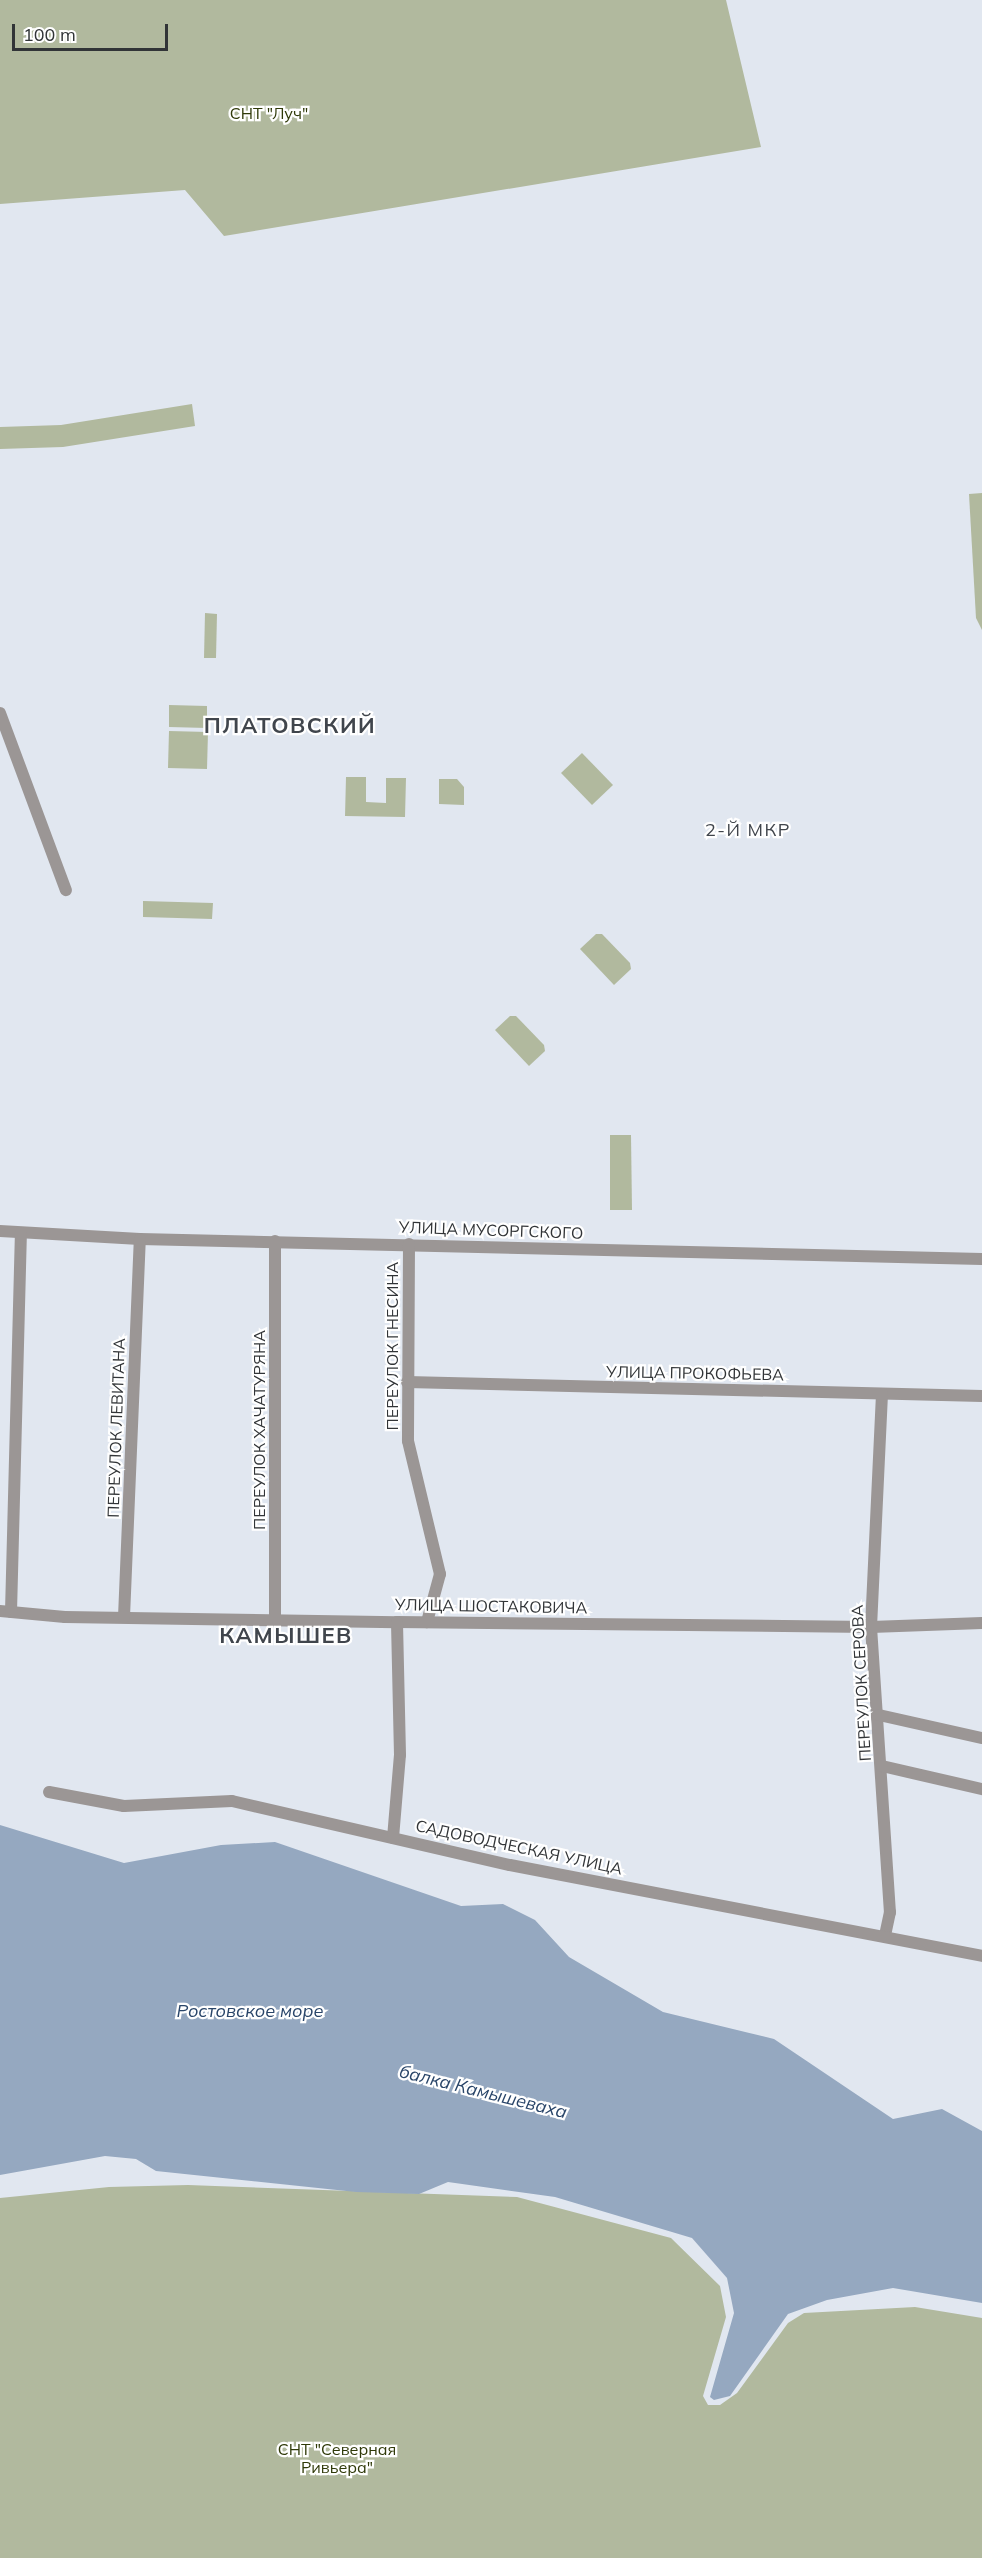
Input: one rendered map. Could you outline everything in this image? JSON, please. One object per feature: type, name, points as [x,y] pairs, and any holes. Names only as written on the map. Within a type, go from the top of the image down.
[{"type":"street","points":[[0,714],[66,890]]},
{"type":"street","name":"УЛИЦА МУСОРГСКОГО","points":[[0,1231],[140,1239],[982,1259]]},
{"type":"street","points":[[5,1611],[21,1233]]},
{"type":"street","name":"ПЕРЕУЛОК ЛЕВИТАНА","points":[[124,1617],[140,1239]]},
{"type":"street","name":"ПЕРЕУЛОК ХАЧАТУРЯНА","points":[[275,1241],[275,1620]]},
{"type":"street","name":"ПЕРЕУЛОК ГНЕСИНА","points":[[409,1244],[406,1382],[408,1441],[440,1574],[427,1622]]},
{"type":"street","name":"УЛИЦА ПРОКОФЬЕВА","points":[[406,1382],[982,1396]]},
{"type":"street","name":"ПЕРЕУЛОК СЕРОВА","points":[[882,1394],[871,1627],[879,1715],[890,1912],[885,1935]]},
{"type":"street","name":"УЛИЦА ШОСТАКОВИЧА","points":[[5,1611],[124,1617],[397,1622],[871,1627],[982,1623]]},
{"type":"street","points":[[393,1838],[400,1755],[397,1622]]},
{"type":"street","points":[[879,1715],[982,1738]]},
{"type":"street","points":[[882,1766],[982,1789]]},
{"type":"street","name":"САДОВОДЧЕСКАЯ УЛИЦА","points":[[49,1792],[124,1806],[232,1801],[510,1865],[885,1935],[982,1956]]},
{"type":"green space","name":"СНТ \"Луч\"","points":[[0,0],[726,0],[761,147],[224,236],[185,190],[0,204]]},
{"type":"green space","points":[[192,404],[195,426],[63,447],[0,449],[0,427],[61,425]]},
{"type":"green space","points":[[982,493],[982,630],[976,618],[969,494]]},
{"type":"green space","points":[[205,613],[217,614],[216,658],[204,658]]},
{"type":"green space","points":[[169,705],[207,706],[207,728],[169,727]]},
{"type":"green space","points":[[169,731],[208,732],[207,769],[168,768]]},
{"type":"green space","points":[[582,753],[613,785],[592,805],[561,773]]},
{"type":"green space","points":[[346,777],[366,777],[366,802],[386,803],[386,778],[406,778],[405,817],[345,816]]},
{"type":"green space","points":[[439,779],[457,779],[464,787],[464,805],[439,804]]},
{"type":"green space","points":[[143,901],[213,903],[212,919],[143,917]]},
{"type":"green space","points":[[596,934],[602,934],[630,963],[631,969],[614,985],[580,949]]},
{"type":"green space","points":[[510,1016],[516,1016],[544,1045],[545,1051],[529,1066],[495,1030]]},
{"type":"green space","points":[[610,1135],[631,1135],[632,1210],[610,1210]]},
{"type":"green space","name":"СНТ \"Северная Ривьера\"","points":[[188,2185],[517,2197],[671,2238],[720,2286],[726,2317],[703,2396],[708,2405],[720,2405],[737,2393],[788,2323],[804,2313],[915,2307],[982,2318],[982,2558],[0,2558],[0,2198],[109,2187]]},
{"type":"water","name":"Ростовское море","points":[[0,1825],[124,1863],[221,1845],[275,1842],[461,1906],[503,1904],[535,1920],[569,1957],[663,2012],[774,2039],[893,2119],[942,2109],[982,2131],[982,2303],[893,2288],[827,2300],[788,2314],[730,2396],[714,2400],[710,2397],[734,2313],[727,2278],[692,2238],[555,2197],[448,2182],[419,2194],[356,2192],[156,2171],[136,2159],[105,2156],[0,2175]]},
{"type":"district","name":"ПЛАТОВСКИЙ","points":[[290,726]]},
{"type":"district","name":"2-Й МКР","points":[[748,830]]},
{"type":"district","name":"КАМЫШЕВ","points":[[286,1636]]},
{"type":"water label","name":"балка Камышеваха","points":[[483,2092]]}]
